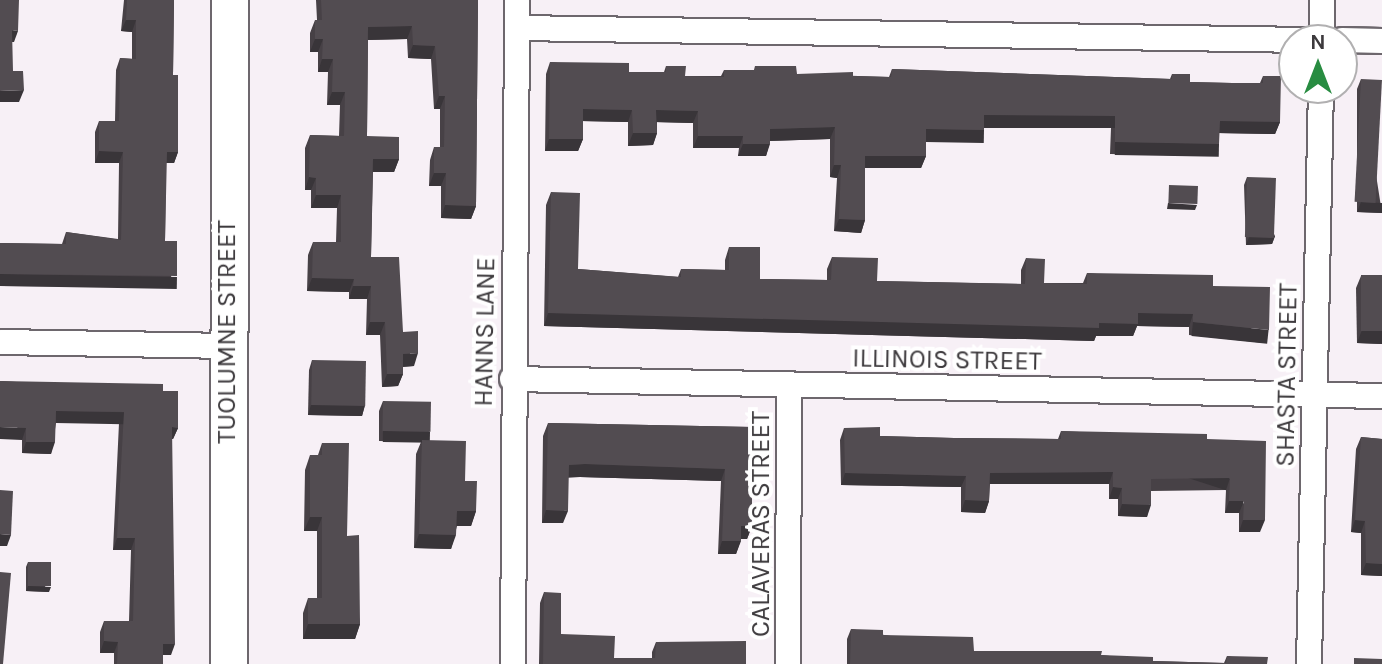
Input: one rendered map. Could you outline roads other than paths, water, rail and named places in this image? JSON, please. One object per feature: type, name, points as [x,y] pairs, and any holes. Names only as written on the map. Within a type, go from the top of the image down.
[{"type":"main road","name":"TUOLUMNE STREET","points":[[229,664],[227,346],[230,0]]},
{"type":"street","name":"HANNS LANE","points":[[513,664],[512,379],[517,0]]},
{"type":"street","points":[[1322,0],[1322,24]]},
{"type":"street","points":[[517,28],[1278,40]]},
{"type":"street","points":[[1358,40],[1382,41]]},
{"type":"street","name":"SHASTA STREET","points":[[1309,664],[1321,104]]},
{"type":"street","points":[[0,342],[227,346]]},
{"type":"street","name":"ILLINOIS STREET","points":[[512,379],[1382,396]]},
{"type":"street","name":"CALAVERAS STREET","points":[[788,664],[789,385]]}]
